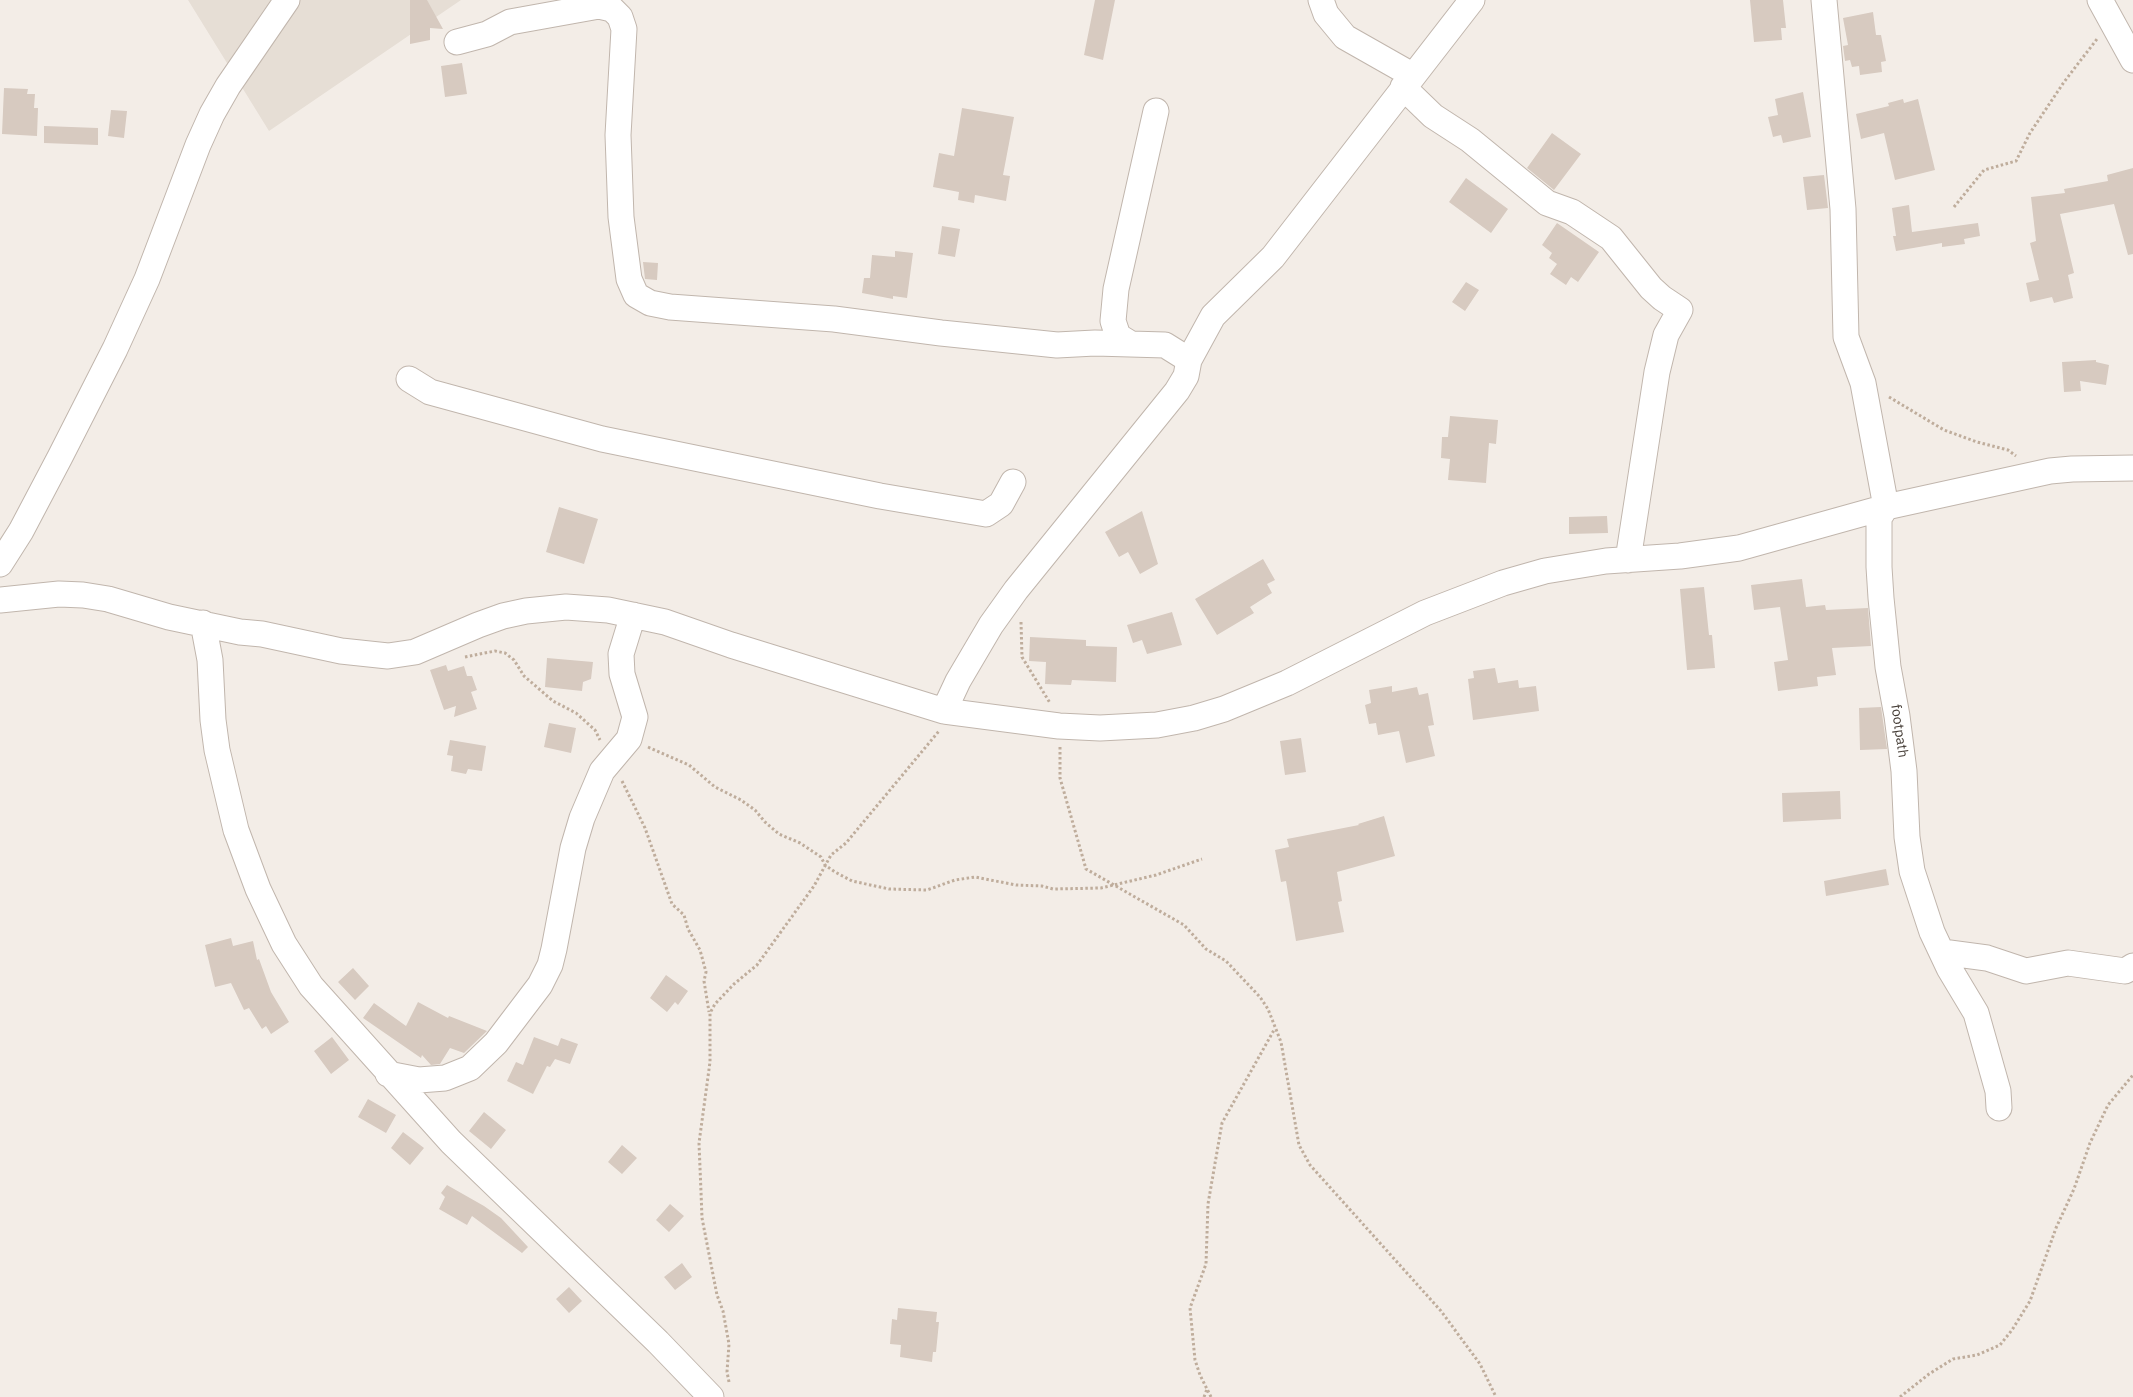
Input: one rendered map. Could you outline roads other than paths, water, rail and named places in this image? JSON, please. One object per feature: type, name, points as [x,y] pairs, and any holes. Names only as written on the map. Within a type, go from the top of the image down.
[{"type":"street","points":[[0,564],[21,531],[56,466],[115,349],[147,278],[198,144],[212,114],[228,86],[287,0]]},
{"type":"street","points":[[1322,0],[1326,14],[1345,37],[1407,81],[1434,116],[1470,140],[1547,203],[1572,212],[1611,238],[1651,288],[1680,310],[1666,335],[1657,372],[1628,560]]},
{"type":"street","points":[[952,712],[973,653],[990,625],[1016,590],[1177,391],[1186,376],[1189,360],[1213,316],[1272,257],[1407,81],[1472,0]]},
{"type":"street","points":[[1824,0],[1843,209],[1844,323],[1846,337],[1859,374],[1886,507]]},
{"type":"street","points":[[456,42],[487,34],[510,22],[600,6],[612,9],[620,17],[624,29],[618,135],[621,217],[628,279],[636,295],[650,303],[670,307],[834,319],[941,333],[1057,345],[1095,343],[1165,345],[1189,360]]},
{"type":"street","points":[[2106,10],[2133,60]]},
{"type":"street","points":[[1131,344],[1118,336],[1113,321],[1115,297],[1156,111]]},
{"type":"street","points":[[409,379],[430,392],[602,439],[880,496],[986,514],[1001,504],[1013,482]]},
{"type":"street","points":[[0,600],[59,594],[82,595],[108,599],[169,617],[240,632],[262,634],[341,651],[388,656],[415,652],[502,616],[545,608],[585,608],[666,622],[952,712],[1060,726],[1100,728],[1157,725],[1224,710],[1287,683],[1425,613],[1503,583],[1545,571],[1606,561],[1680,556],[1739,548],[1886,507],[2050,471],[2133,468]]},
{"type":"street","name":"footpath","points":[[1886,507],[1880,518],[1879,567],[1888,667],[1898,716],[1904,771],[1907,837],[1912,871],[1932,932],[1976,1013],[1998,1091],[1999,1108]]},
{"type":"street","points":[[388,1074],[419,1080],[445,1078],[470,1068],[496,1043],[529,999],[550,965],[573,848],[582,818],[602,771],[629,739],[635,717],[622,674],[622,654],[633,615]]},
{"type":"street","points":[[203,623],[210,660],[213,720],[217,750],[236,830],[258,889],[284,944],[312,986],[388,1074],[451,1142],[658,1342],[720,1393]]},
{"type":"street","points":[[1942,952],[1987,958],[2026,971],[2068,964],[2124,971],[2133,966]]}]
